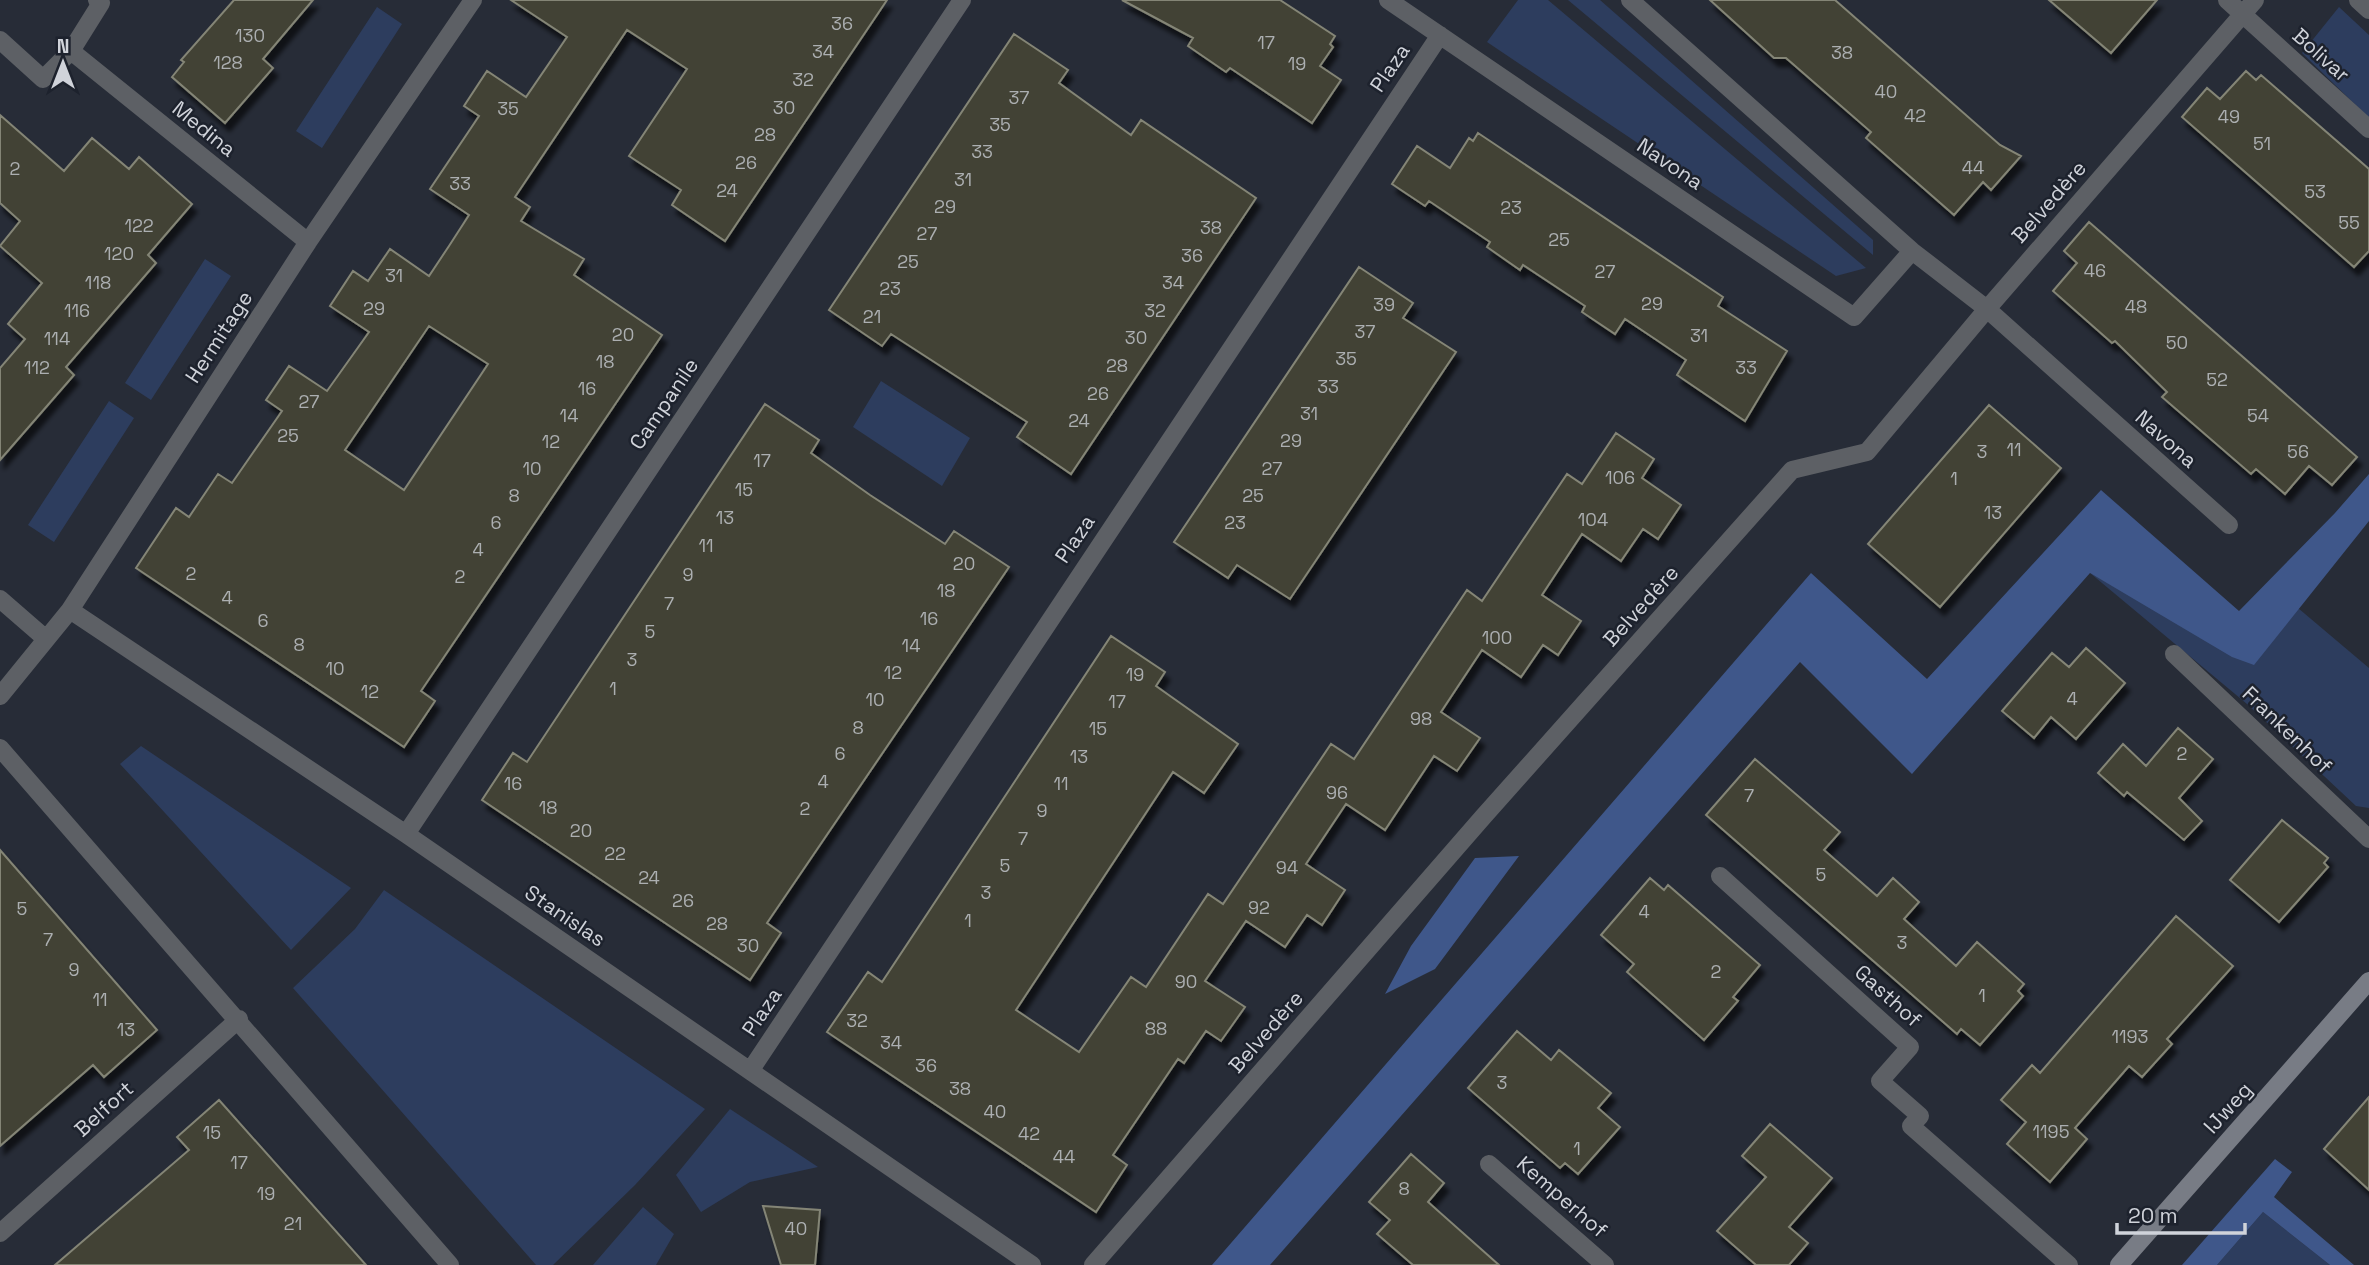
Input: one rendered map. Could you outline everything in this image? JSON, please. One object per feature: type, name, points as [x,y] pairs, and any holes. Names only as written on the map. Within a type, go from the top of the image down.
[{"type":"street","points":[[0,40],[43,79],[71,51],[101,3],[97,0]]},
{"type":"street","name":"Hermitage","points":[[3,688],[70,610],[308,242],[473,0]]},
{"type":"street","name":"Campanile","points":[[406,834],[962,0]]},
{"type":"street","name":"Navona","points":[[1388,0],[1854,317],[1912,251]]},
{"type":"street","name":"Navona","points":[[1630,0],[1912,251],[1987,309],[2229,525]]},
{"type":"street","name":"Bolivar","points":[[2227,0],[2369,129]]},
{"type":"street","points":[[2242,14],[2255,0]]},
{"type":"street","points":[[2358,0],[2369,10]]},
{"type":"street","name":"Belvedère","points":[[1093,1265],[1483,817],[1792,470],[1867,452],[2242,14]]},
{"type":"street","name":"Plaza","points":[[750,1071],[1440,35]]},
{"type":"street","name":"Medina","points":[[71,51],[308,242]]},
{"type":"street","points":[[0,599],[46,639]]},
{"type":"street","name":"Stanislas","points":[[70,610],[406,834],[1032,1265]]},
{"type":"street","name":"Frankenhof","points":[[2174,654],[2369,839]]},
{"type":"street","points":[[0,748],[239,1019],[450,1265]]},
{"type":"street","name":"Gasthof","points":[[1720,876],[1910,1047],[1880,1081],[1920,1116],[1911,1126],[2069,1265]]},
{"type":"street","name":"IJweg","points":[[2119,1265],[2369,981]]},
{"type":"street","name":"Belfort","points":[[0,1233],[239,1019]]},
{"type":"street","name":"Kemperhof","points":[[1489,1164],[1605,1265]]},
{"type":"shaded area","points":[[1518,0],[1548,0],[1866,268],[1836,276],[1487,42]]},
{"type":"shaded area","points":[[1568,0],[1600,0],[1873,240],[1873,255]]},
{"type":"shaded area","points":[[377,7],[402,24],[322,148],[296,131]]},
{"type":"shaded area","points":[[2339,7],[2369,35],[2369,118],[2302,53]]},
{"type":"shaded area","points":[[205,259],[231,276],[151,400],[125,383]]},
{"type":"shaded area","points":[[881,381],[970,438],[942,486],[853,427]]},
{"type":"shaded area","points":[[109,401],[134,418],[54,542],[28,525]]},
{"type":"shaded area","points":[[2369,474],[2369,521],[2254,665],[2232,657],[2090,573],[1912,774],[1800,662],[1270,1265],[1212,1265],[1811,573],[1927,679],[2101,490],[2239,611],[2335,513]]},
{"type":"shaded area","points":[[2090,573],[2254,664],[2298,608],[2369,668],[2369,808],[2356,806],[2247,704]]},
{"type":"shaded area","points":[[141,746],[351,888],[291,950],[120,764]]},
{"type":"shaded area","points":[[1519,856],[1435,969],[1385,994],[1411,946],[1475,858]]},
{"type":"shaded area","points":[[384,890],[705,1109],[635,1185],[553,1265],[536,1265],[293,988],[355,929]]},
{"type":"shaded area","points":[[730,1109],[818,1167],[750,1182],[701,1212],[676,1175]]},
{"type":"shaded area","points":[[2275,1159],[2292,1172],[2274,1197],[2354,1265],[2330,1265],[2263,1212],[2217,1265],[2182,1265]]},
{"type":"shaded area","points":[[643,1207],[674,1234],[656,1265],[593,1265]]},
{"type":"shaded area","points":[[2263,1212],[2330,1265],[2217,1265]]},
{"type":"building","points":[[234,0],[313,0],[263,59],[273,68],[225,123],[172,77],[184,62],[181,60]]},
{"type":"building","points":[[511,0],[887,0],[725,241],[672,205],[681,190],[629,156],[687,69],[627,30],[515,197],[530,207],[521,221],[584,259],[574,275],[662,335],[421,691],[435,701],[404,747],[136,568],[176,508],[189,517],[218,474],[232,483],[282,411],[266,400],[289,366],[327,391],[369,332],[330,306],[353,271],[368,281],[390,249],[429,276],[469,215],[430,189],[479,116],[464,106],[487,71],[526,97],[567,37]],"holes":[[[429,326],[488,364],[404,490],[345,450]]]},
{"type":"building","points":[[1122,0],[1280,0],[1335,36],[1330,44],[1333,47],[1320,66],[1341,80],[1312,123],[1230,68],[1226,72],[1188,46],[1193,38]]},
{"type":"building","points":[[1710,0],[1835,0],[2000,145],[2021,156],[1991,190],[1983,182],[1954,215],[1866,138],[1871,132],[1786,58],[1774,58]]},
{"type":"building","points":[[2049,0],[2157,0],[2111,53]]},
{"type":"building","points":[[1014,34],[1068,70],[1059,83],[1131,135],[1141,120],[1256,198],[1071,474],[1017,437],[1027,422],[891,334],[882,346],[829,310]]},
{"type":"building","points":[[2246,71],[2256,80],[2261,75],[2369,169],[2369,251],[2354,267],[2182,117],[2207,88],[2220,99]]},
{"type":"building","points":[[0,115],[64,171],[92,138],[129,169],[139,157],[192,204],[148,255],[156,263],[66,367],[74,375],[0,460],[0,368],[25,339],[8,324],[42,283],[0,246],[20,221],[0,203]]},
{"type":"building","points":[[1478,133],[1723,297],[1718,306],[1787,351],[1745,421],[1677,375],[1686,360],[1655,339],[1625,319],[1615,334],[1582,312],[1585,306],[1523,265],[1520,270],[1487,247],[1490,242],[1429,201],[1425,206],[1392,184],[1417,146],[1450,168],[1469,138],[1473,141]]},
{"type":"building","points":[[2089,222],[2357,457],[2332,485],[2309,466],[2285,494],[2256,469],[2251,474],[2162,397],[2167,392],[2115,341],[2112,343],[2053,291],[2077,263],[2064,251]]},
{"type":"building","points":[[1359,267],[1413,303],[1403,318],[1456,352],[1290,599],[1237,565],[1228,578],[1174,542]]},
{"type":"building","points":[[765,404],[819,440],[811,453],[870,495],[945,544],[954,531],[1009,567],[767,923],[781,933],[750,980],[482,800],[513,753],[527,762]]},
{"type":"building","points":[[1989,405],[2061,468],[1940,607],[1868,544]]},
{"type":"building","points":[[1616,433],[1654,459],[1642,478],[1681,505],[1658,539],[1643,529],[1621,561],[1582,534],[1542,595],[1581,621],[1558,655],[1543,645],[1521,677],[1482,650],[1441,712],[1480,738],[1457,771],[1434,756],[1385,830],[1346,804],[1306,864],[1345,890],[1322,925],[1307,915],[1285,947],[1246,921],[1205,981],[1245,1007],[1221,1041],[1206,1031],[1184,1063],[1178,1059],[1113,1155],[1127,1165],[1096,1212],[827,1032],[868,972],[882,982],[1111,636],[1165,672],[1156,686],[1238,744],[1204,793],[1173,772],[1016,1010],[1079,1052],[1131,977],[1146,987],[1208,894],[1223,904],[1331,744],[1354,759],[1467,590],[1482,601],[1567,474],[1582,484]]},
{"type":"building","points":[[2086,648],[2125,683],[2076,739],[2051,717],[2034,738],[2002,711],[2052,653],[2069,667]]},
{"type":"building","points":[[2178,728],[2213,759],[2179,798],[2202,821],[2184,840],[2127,792],[2124,796],[2098,773],[2123,744],[2146,766]]},
{"type":"building","points":[[1755,759],[1840,832],[1824,850],[1877,896],[1893,878],[1919,902],[1904,919],[1956,966],[1977,942],[2024,984],[2018,991],[2023,996],[1980,1045],[1961,1029],[1957,1034],[1706,815]]},
{"type":"building","points":[[2282,820],[2328,858],[2324,863],[2328,867],[2279,922],[2230,880]]},
{"type":"building","points":[[0,850],[157,1030],[104,1077],[93,1065],[0,1146]]},
{"type":"building","points":[[1650,878],[1664,890],[1668,885],[1760,965],[1733,997],[1738,1001],[1704,1040],[1627,972],[1634,964],[1601,935]]},
{"type":"building","points":[[2176,916],[2233,966],[2167,1039],[2172,1044],[2142,1077],[2129,1066],[2075,1128],[2087,1139],[2050,1182],[2007,1144],[2026,1122],[2001,1100],[2032,1065],[2040,1073]]},
{"type":"building","points":[[1517,1031],[1551,1060],[1559,1050],[1611,1093],[1598,1108],[1620,1127],[1578,1174],[1565,1163],[1560,1168],[1468,1088]]},
{"type":"building","points":[[2369,1097],[2369,1190],[2324,1149]]},
{"type":"building","points":[[219,1100],[366,1265],[55,1265],[189,1150],[177,1137]]},
{"type":"building","points":[[1770,1124],[1832,1178],[1789,1227],[1808,1243],[1789,1265],[1756,1265],[1717,1231],[1766,1177],[1742,1156]]},
{"type":"building","points":[[1411,1154],[1444,1183],[1428,1202],[1499,1265],[1413,1265],[1377,1234],[1390,1220],[1369,1202]]},
{"type":"building","points":[[763,1206],[820,1210],[815,1265],[781,1265]]}]
